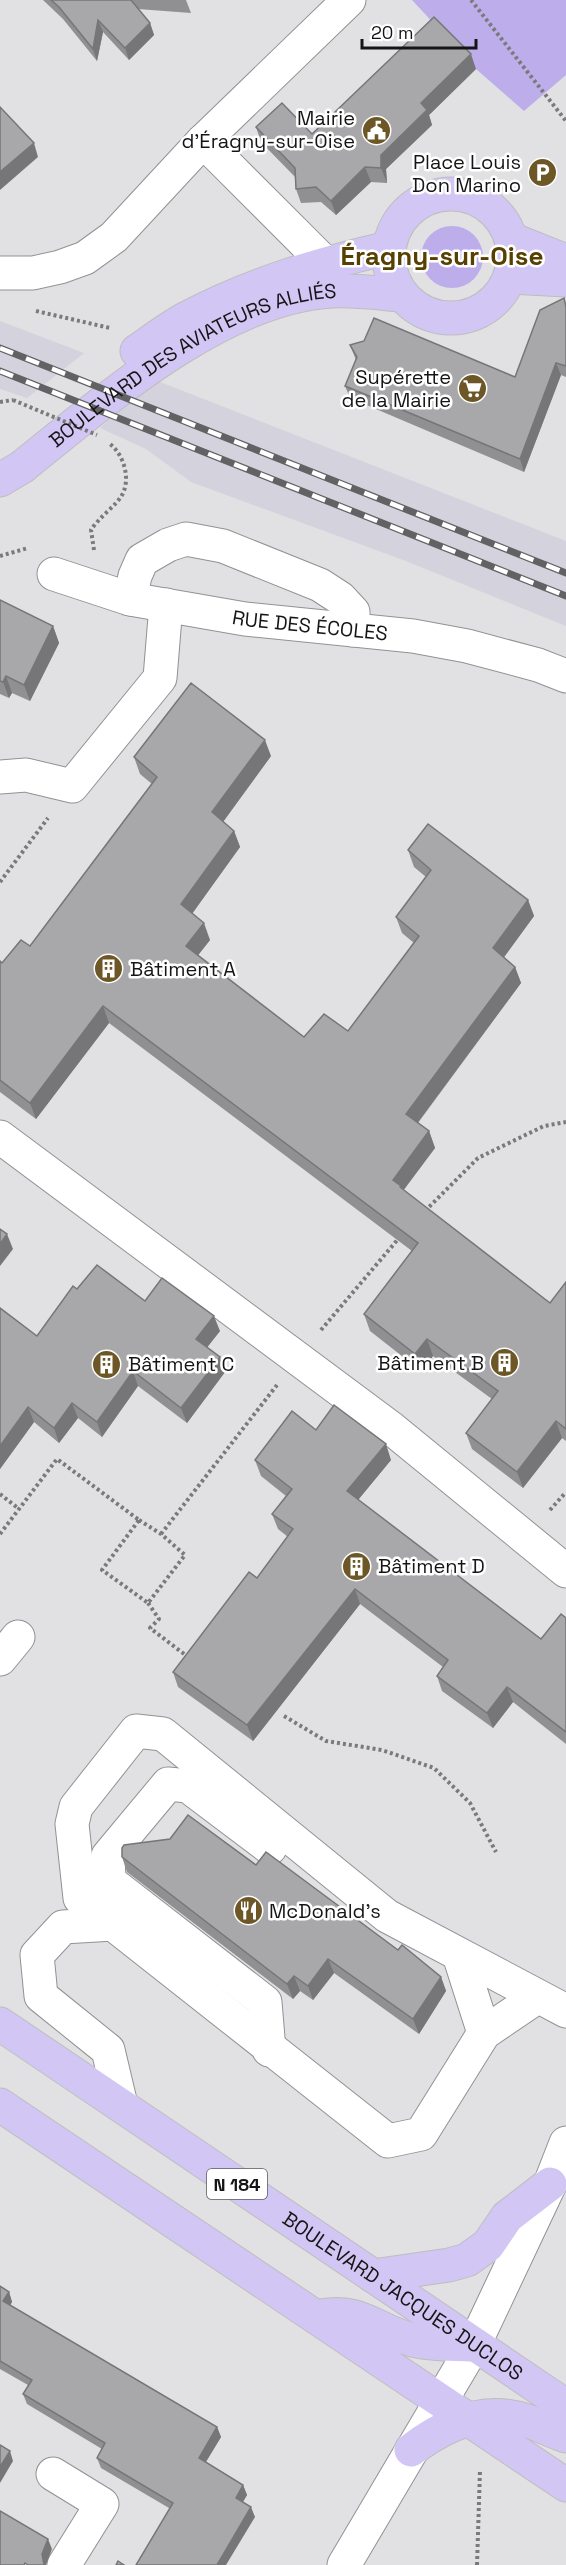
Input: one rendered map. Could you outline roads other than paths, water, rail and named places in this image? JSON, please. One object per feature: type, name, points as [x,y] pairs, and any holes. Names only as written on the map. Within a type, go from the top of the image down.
[{"type":"main road","points":[[447,193],[468,196],[488,206],[503,221],[511,239],[514,258],[510,277],[501,294],[487,308],[470,316],[451,320],[432,316],[414,308],[401,295],[388,264],[388,248],[395,227],[408,210],[426,198],[447,193]]},
{"type":"main road","points":[[511,239],[566,261]]},
{"type":"main road","name":"BOULEVARD DES AVIATEURS ALLIÉS","points":[[0,455],[120,363],[185,319],[230,297],[325,263],[388,248]]},
{"type":"main road","points":[[510,277],[566,280]]},
{"type":"main road","name":"BOULEVARD DES AVIATEURS ALLIÉS","points":[[0,480],[22,468],[144,371],[217,327],[255,310],[298,296],[332,291],[401,295]]},
{"type":"main road","name":"BOULEVARD JACQUES DUCLOS","points":[[0,2024],[566,2406]]},
{"type":"main road","points":[[0,2106],[566,2485]]},
{"type":"main road","points":[[372,2276],[449,2265],[467,2260],[488,2245],[507,2217],[550,2184]]},
{"type":"main road","points":[[316,2317],[332,2313],[349,2314],[390,2333],[418,2342],[474,2345]]},
{"type":"main road","points":[[411,2450],[447,2426],[467,2419],[492,2415],[517,2418],[566,2436]]},
{"type":"street","points":[[0,273],[33,273],[60,267],[85,258],[114,237],[203,141],[349,0]]},
{"type":"street","points":[[203,141],[325,263]]},
{"type":"street","points":[[130,599],[135,576],[142,560],[168,545],[186,539],[223,546],[320,585],[340,598],[353,612],[352,630]]},
{"type":"street","name":"RUE DES ÉCOLES","points":[[54,574],[130,599],[245,619],[413,636],[467,646],[538,665],[566,676]]},
{"type":"street","points":[[0,777],[26,775],[72,786],[160,678],[166,605]]},
{"type":"street","points":[[0,1137],[391,1428],[566,1571]]},
{"type":"street","points":[[537,1997],[484,2033],[421,2134],[388,2141],[269,2050],[80,1898],[72,1824],[76,1807],[136,1731],[163,1734],[387,1916],[566,2011]]},
{"type":"street","points":[[269,2050],[265,2002],[109,1881],[108,1856],[168,1784],[188,1786],[343,1904],[387,1916]]},
{"type":"street","points":[[113,1924],[63,1927],[37,1955],[41,1996],[108,2050],[121,2105]]},
{"type":"street","points":[[459,1955],[484,2033]]},
{"type":"street","points":[[344,2565],[474,2345],[550,2184],[566,2143]]},
{"type":"street","points":[[53,2474],[102,2504],[64,2565]]},
{"type":"railway","points":[[0,348],[566,573]]},
{"type":"railway","points":[[0,371],[566,596]]},
{"type":"place","name":"Mairie d'Éragny-sur-Oise","points":[[376,130]]},
{"type":"place","name":"Place Louis Don Marino","points":[[542,173]]},
{"type":"place","name":"Supérette de la Mairie","points":[[472,388]]},
{"type":"place","name":"Bâtiment A","points":[[109,969]]},
{"type":"place","name":"Bâtiment B","points":[[505,1363]]},
{"type":"place","name":"Bâtiment C","points":[[107,1364]]},
{"type":"place","name":"Bâtiment D","points":[[357,1566]]},
{"type":"place","name":"McDonald's","points":[[248,1911]]},
{"type":"district","name":"Éragny-sur-Oise","points":[[442,256]]}]
